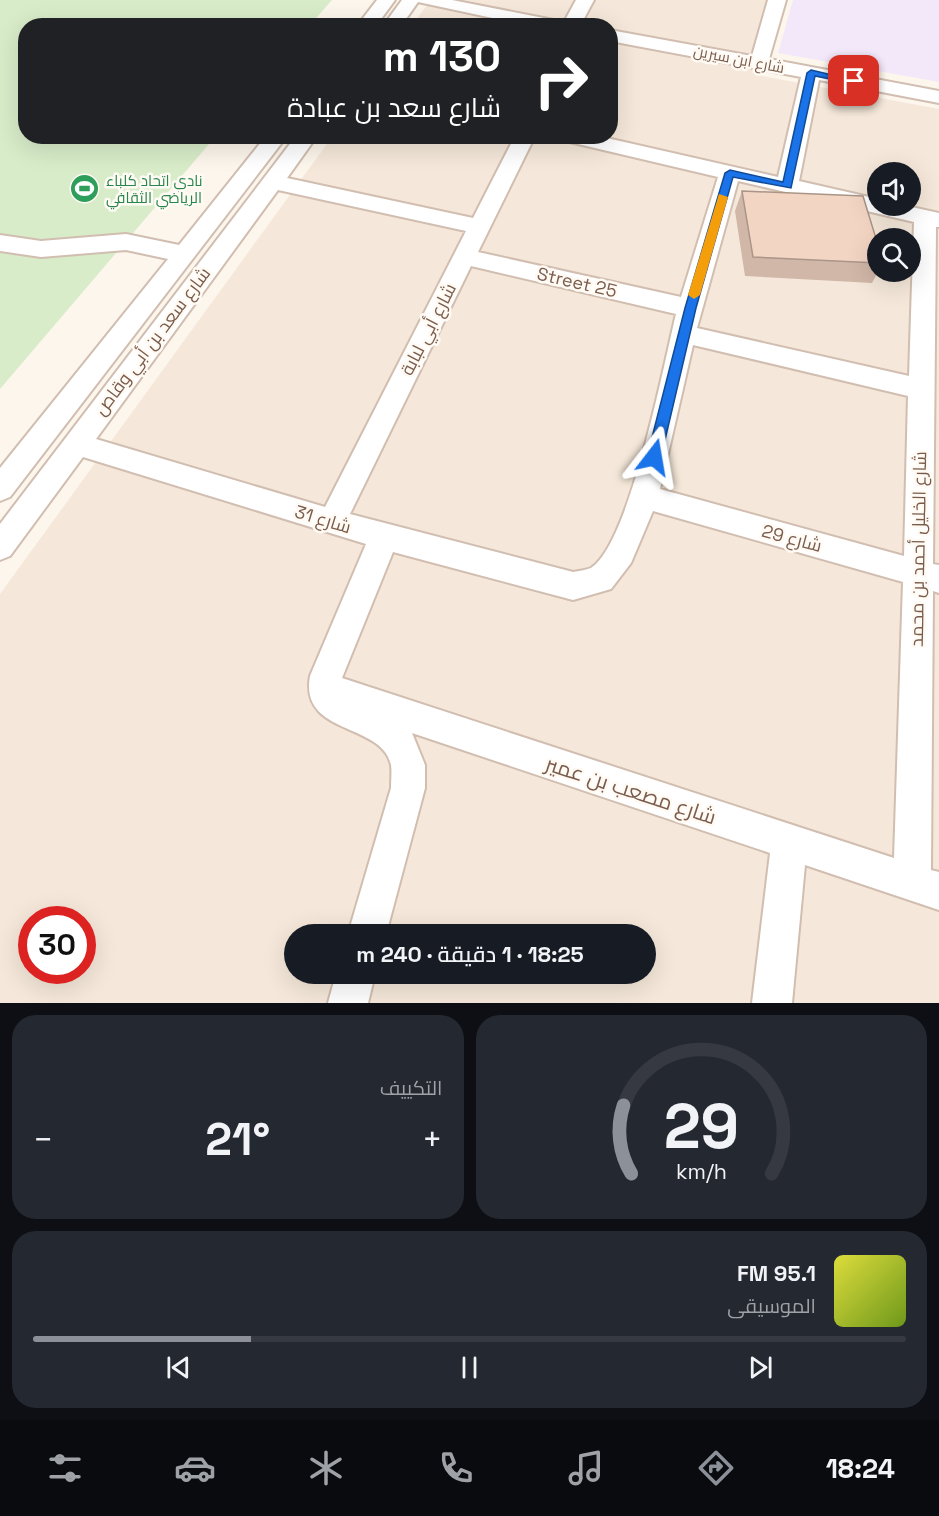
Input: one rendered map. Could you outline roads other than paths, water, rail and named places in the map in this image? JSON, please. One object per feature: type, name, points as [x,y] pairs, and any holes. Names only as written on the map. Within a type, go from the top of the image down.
[{"type":"street","points":[[372,18],[386,0]]},
{"type":"street","points":[[398,18],[411,0]]},
{"type":"street","points":[[425,0],[518,18]]},
{"type":"street","points":[[575,18],[585,0]]},
{"type":"street","points":[[759,63],[777,0]]},
{"type":"street","name":"شارع ابن سيرين","points":[[618,37],[939,97]]},
{"type":"street","points":[[787,186],[811,73]]},
{"type":"street","name":"شارع سعد بن أبي وقاص","points":[[0,489],[271,144]]},
{"type":"street","name":"شارع سعد بن أبي وقاص","points":[[0,547],[301,144]]},
{"type":"street","name":"شارع أبي لبابة","points":[[332,522],[521,144]]},
{"type":"street","points":[[603,144],[932,218]]},
{"type":"street","points":[[644,498],[690,308],[730,173]]},
{"type":"street","points":[[273,182],[480,227]]},
{"type":"street","name":"شارع الخليل أحمد بن محمد","points":[[925,886],[927,379],[932,218]]},
{"type":"street","points":[[0,243],[40,249],[126,242],[184,254]]},
{"type":"street","name":"Street 25","points":[[465,256],[690,308]]},
{"type":"street","points":[[684,334],[927,379]]},
{"type":"street","name":"شارع 31","points":[[75,444],[384,537],[573,586],[600,579],[621,554],[644,498]]},
{"type":"street","name":"شارع 29","points":[[644,498],[928,576]]},
{"type":"street","points":[[370,924],[408,788],[408,765],[399,744],[383,729],[335,705],[327,698],[324,688],[326,676],[384,537]]},
{"type":"street","name":"شارع مصعب بن عمير","points":[[324,688],[925,886]]},
{"type":"street","points":[[772,1003],[789,842]]},
{"type":"street","points":[[348,1003],[353,984]]},
{"type":"place","name":"نادي اتحاد كلباء الرياضي الثقافي","points":[[85,189]]}]
